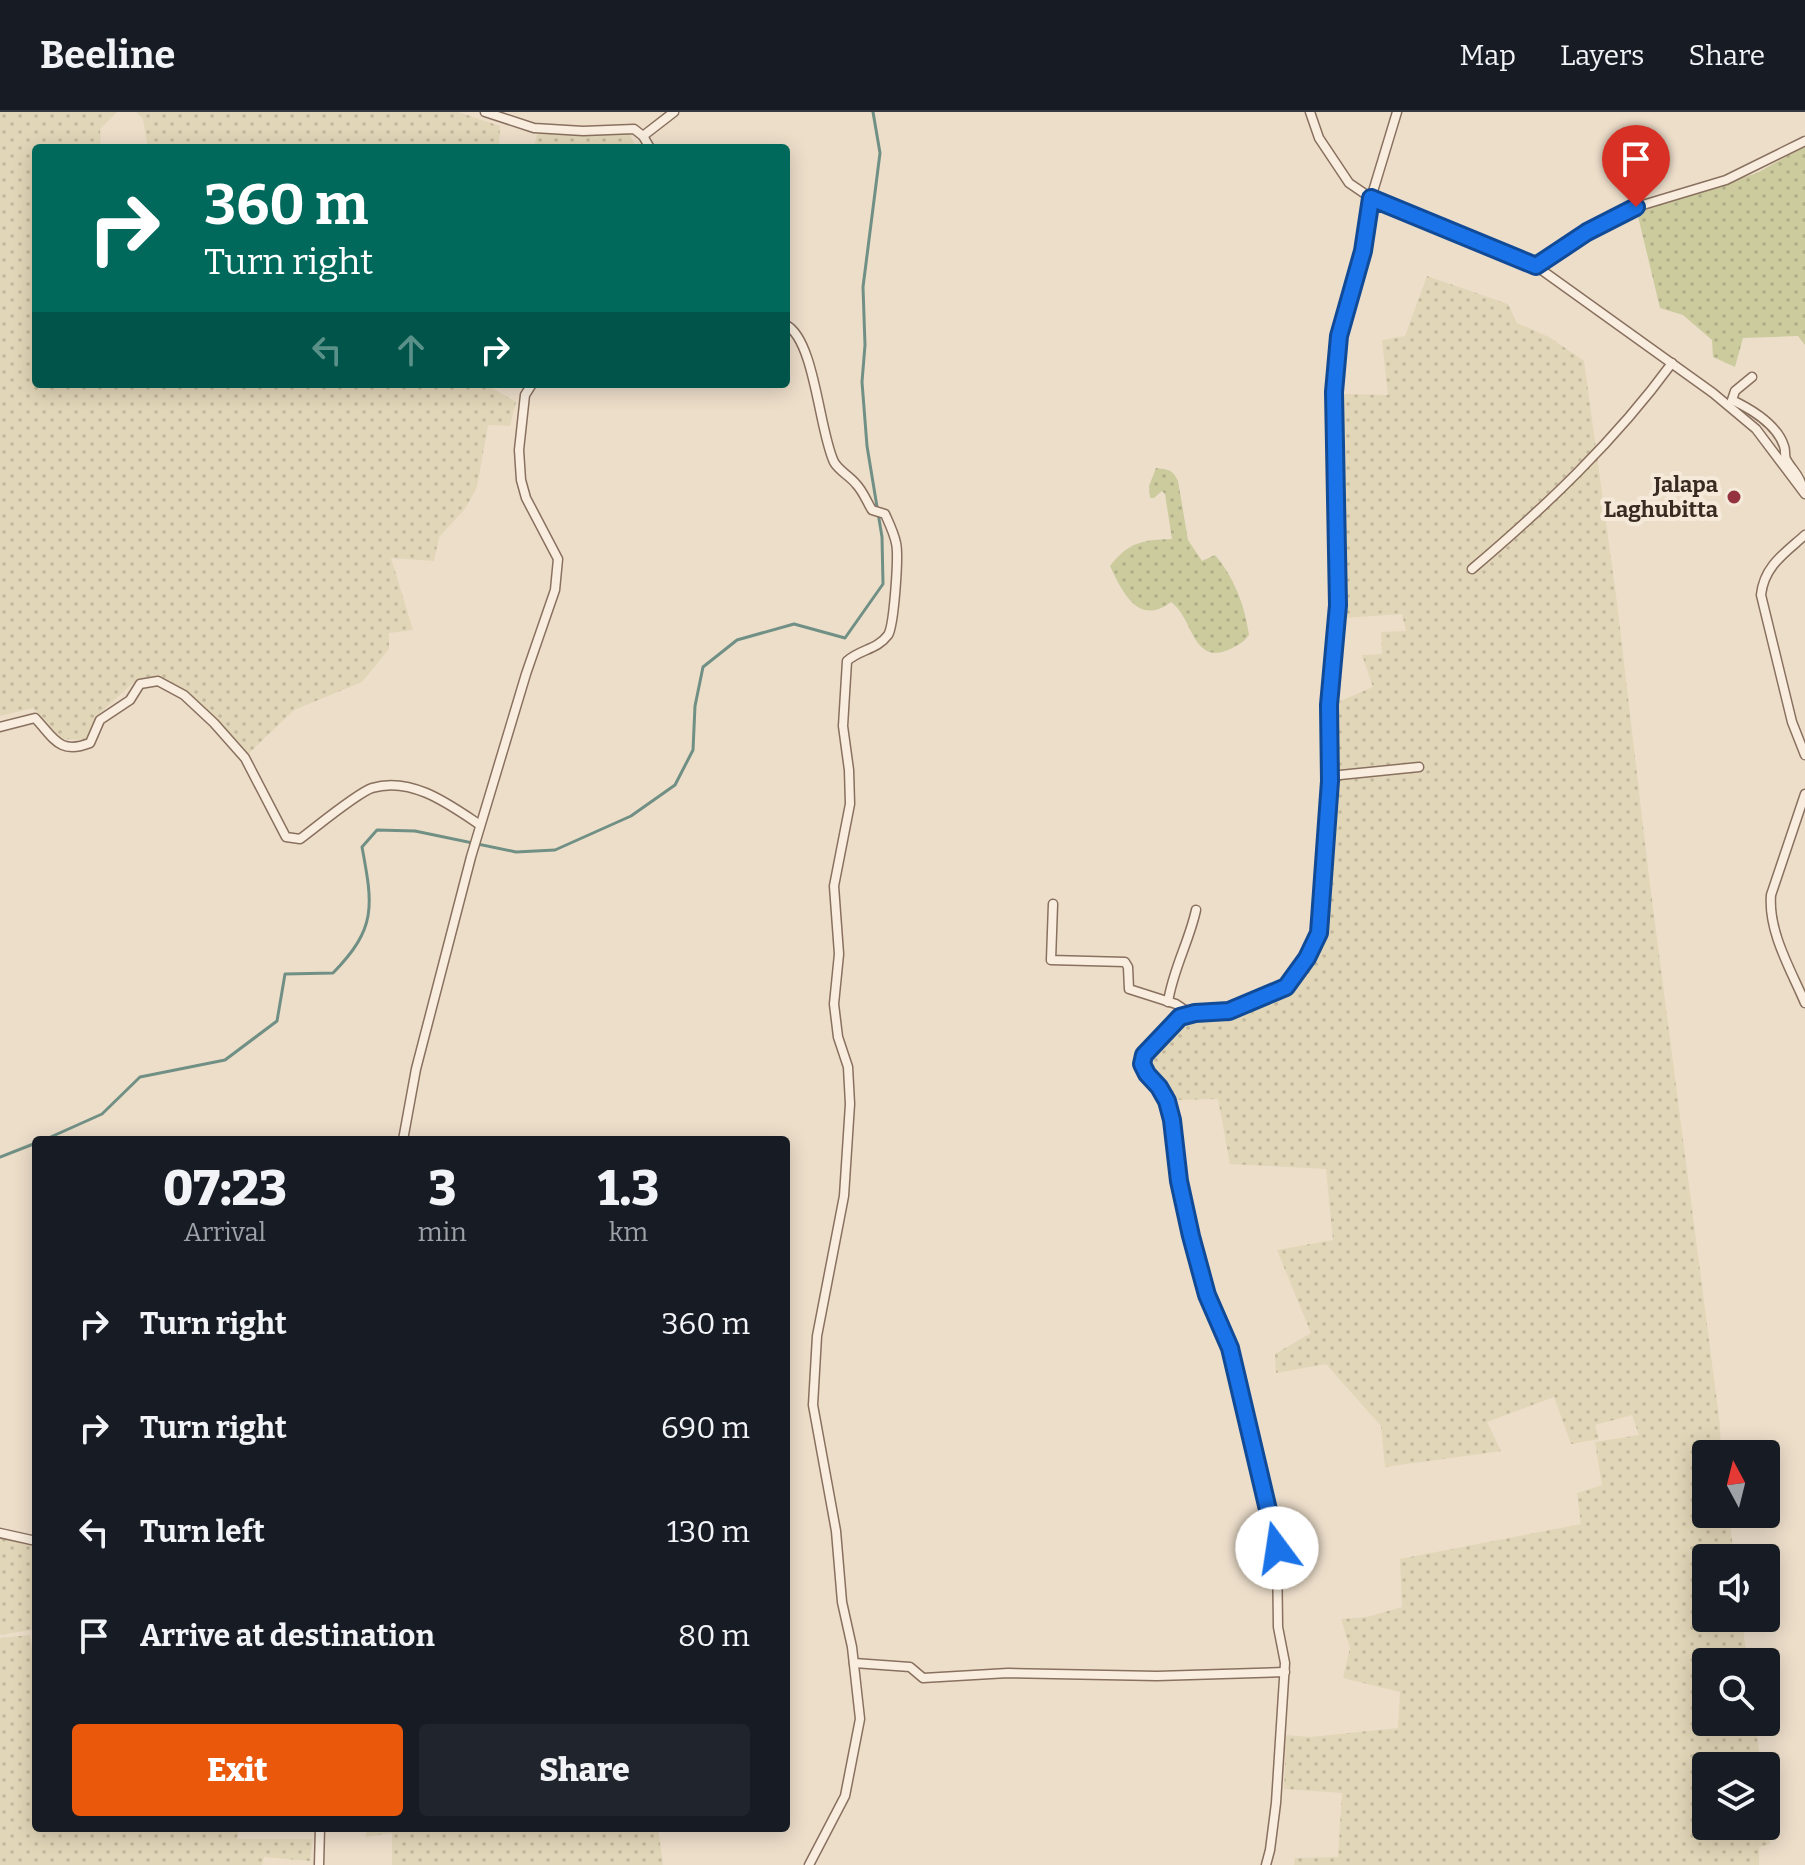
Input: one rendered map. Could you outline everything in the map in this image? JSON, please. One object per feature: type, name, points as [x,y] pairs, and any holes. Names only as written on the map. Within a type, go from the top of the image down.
[{"type":"street","points":[[485,112],[534,128],[583,131],[634,129],[648,144]]},
{"type":"street","points":[[643,136],[674,112]]},
{"type":"street","points":[[1310,112],[1319,138],[1349,183],[1371,198],[1536,266],[1672,363],[1756,429],[1804,492]]},
{"type":"street","points":[[1266,1865],[1276,1803],[1285,1672],[1278,1627],[1277,1548],[1230,1348],[1207,1295],[1191,1236],[1179,1181],[1170,1110],[1159,1087],[1142,1064],[1144,1055],[1180,1017],[1229,1011],[1286,987],[1307,958],[1319,933],[1330,776],[1329,705],[1338,605],[1334,392],[1339,336],[1363,251],[1371,198],[1397,112]]},
{"type":"street","points":[[1536,266],[1587,232],[1636,207],[1726,180],[1805,141]]},
{"type":"street","points":[[790,328],[808,357],[835,465],[856,483],[872,510],[885,514],[897,544],[890,633],[875,648],[853,655],[847,661],[845,677],[843,726],[850,804],[834,886],[839,954],[834,1004],[838,1037],[848,1067],[850,1104],[844,1196],[817,1336],[813,1405],[836,1531],[842,1602],[854,1663],[860,1719],[858,1743],[845,1796],[809,1865]]},
{"type":"street","points":[[1472,569],[1582,468],[1672,363]]},
{"type":"street","points":[[1752,377],[1735,391],[1732,400],[1753,411],[1775,432],[1784,445],[1786,458],[1799,476],[1804,492]]},
{"type":"street","points":[[404,1136],[416,1069],[471,857],[526,674],[555,590],[558,559],[526,498],[521,480],[519,450],[525,395],[529,388]]},
{"type":"street","points":[[1805,535],[1769,567],[1762,582],[1761,595],[1792,722],[1805,755]]},
{"type":"street","points":[[0,727],[35,718],[57,743],[75,748],[90,743],[100,720],[130,700],[140,684],[158,681],[184,695],[245,758],[286,837],[300,839],[369,788],[401,784],[445,802],[480,825]]},
{"type":"street","points":[[1330,776],[1419,767]]},
{"type":"street","points":[[1805,794],[1771,895],[1770,907],[1772,924],[1805,1003]]},
{"type":"street","points":[[1053,904],[1051,960],[1123,962],[1128,967],[1129,989],[1183,1007],[1191,1014]]},
{"type":"street","points":[[1168,1002],[1176,968],[1190,938],[1196,910]]},
{"type":"street","points":[[0,1533],[32,1540]]},
{"type":"street","points":[[854,1663],[910,1667],[923,1678],[1008,1673],[1157,1676],[1285,1672]]},
{"type":"street","points":[[319,1865],[320,1832]]},
{"type":"shaded area","points":[[0,112],[117,112],[100,129],[101,144],[32,144],[32,388],[492,388],[516,402],[510,426],[488,425],[477,487],[465,509],[439,537],[434,561],[391,558],[413,630],[389,633],[389,649],[362,682],[294,710],[246,756],[159,678],[134,682],[98,715],[85,740],[61,739],[33,708],[0,716]]},
{"type":"shaded area","points":[[136,112],[458,112],[500,126],[499,144],[147,144],[143,119]]},
{"type":"shaded area","points":[[629,132],[634,144],[535,144],[537,134]]},
{"type":"shaded area","points":[[1427,276],[1508,304],[1517,323],[1549,337],[1584,361],[1720,1425],[1721,1440],[1692,1440],[1692,1528],[1731,1528],[1732,1544],[1692,1544],[1692,1632],[1744,1632],[1745,1648],[1692,1648],[1692,1736],[1757,1736],[1759,1752],[1692,1752],[1692,1840],[1770,1840],[1770,1844],[1759,1847],[1759,1865],[1294,1865],[1295,1858],[1338,1857],[1342,1793],[1284,1789],[1286,1735],[1310,1737],[1398,1728],[1400,1692],[1343,1678],[1350,1648],[1341,1619],[1367,1617],[1402,1607],[1400,1559],[1581,1524],[1577,1493],[1602,1485],[1595,1442],[1639,1435],[1632,1415],[1595,1425],[1599,1439],[1571,1444],[1554,1397],[1487,1422],[1501,1451],[1385,1467],[1381,1426],[1326,1364],[1276,1373],[1275,1354],[1311,1333],[1277,1250],[1333,1240],[1326,1169],[1230,1164],[1218,1099],[1173,1100],[1150,1066],[1150,1052],[1194,1018],[1229,1015],[1279,993],[1301,979],[1321,943],[1327,908],[1327,867],[1334,828],[1338,702],[1373,687],[1362,655],[1382,654],[1381,632],[1406,631],[1402,614],[1344,618],[1343,394],[1388,395],[1382,340],[1405,336]]},
{"type":"shaded area","points":[[0,1538],[32,1544],[32,1630],[0,1635]]},
{"type":"shaded area","points":[[30,1635],[32,1832],[238,1832],[237,1839],[313,1839],[310,1861],[264,1857],[262,1865],[0,1865],[0,1638]]},
{"type":"shaded area","points":[[366,1832],[659,1832],[663,1865],[392,1865],[392,1833],[366,1837]]},
{"type":"green space","points":[[1805,146],[1805,345],[1798,336],[1743,338],[1735,367],[1713,357],[1712,340],[1683,315],[1660,308],[1637,212],[1757,173]]},
{"type":"green space","points":[[1156,468],[1170,471],[1178,481],[1188,540],[1202,561],[1215,555],[1238,592],[1249,635],[1228,650],[1216,653],[1207,651],[1171,602],[1150,611],[1133,603],[1110,566],[1130,547],[1152,540],[1172,539],[1165,494],[1162,491],[1150,498],[1149,486]]},
{"type":"waterway","points":[[53,1136],[102,1114],[140,1077],[225,1060],[277,1021],[285,974],[333,973],[358,943],[364,929],[369,901],[362,847],[377,830],[415,831],[516,852],[555,850],[631,816],[675,785],[693,750],[695,706],[703,667],[737,640],[794,624],[845,638],[883,584],[882,537],[867,446],[862,382],[865,345],[863,287],[880,153],[873,112]]},
{"type":"waterway","points":[[0,1157],[32,1145]]},
{"type":"place","name":"Jalapa Laghubitta","points":[[1734,497]]},
{"type":"route","points":[[1277,1548],[1230,1348],[1207,1295],[1191,1236],[1167,1101],[1142,1064],[1144,1055],[1180,1017],[1229,1011],[1286,987],[1296,976],[1319,933],[1330,781],[1329,705],[1338,605],[1334,392],[1339,336],[1363,251],[1371,198],[1536,266],[1587,232],[1636,207]]}]
